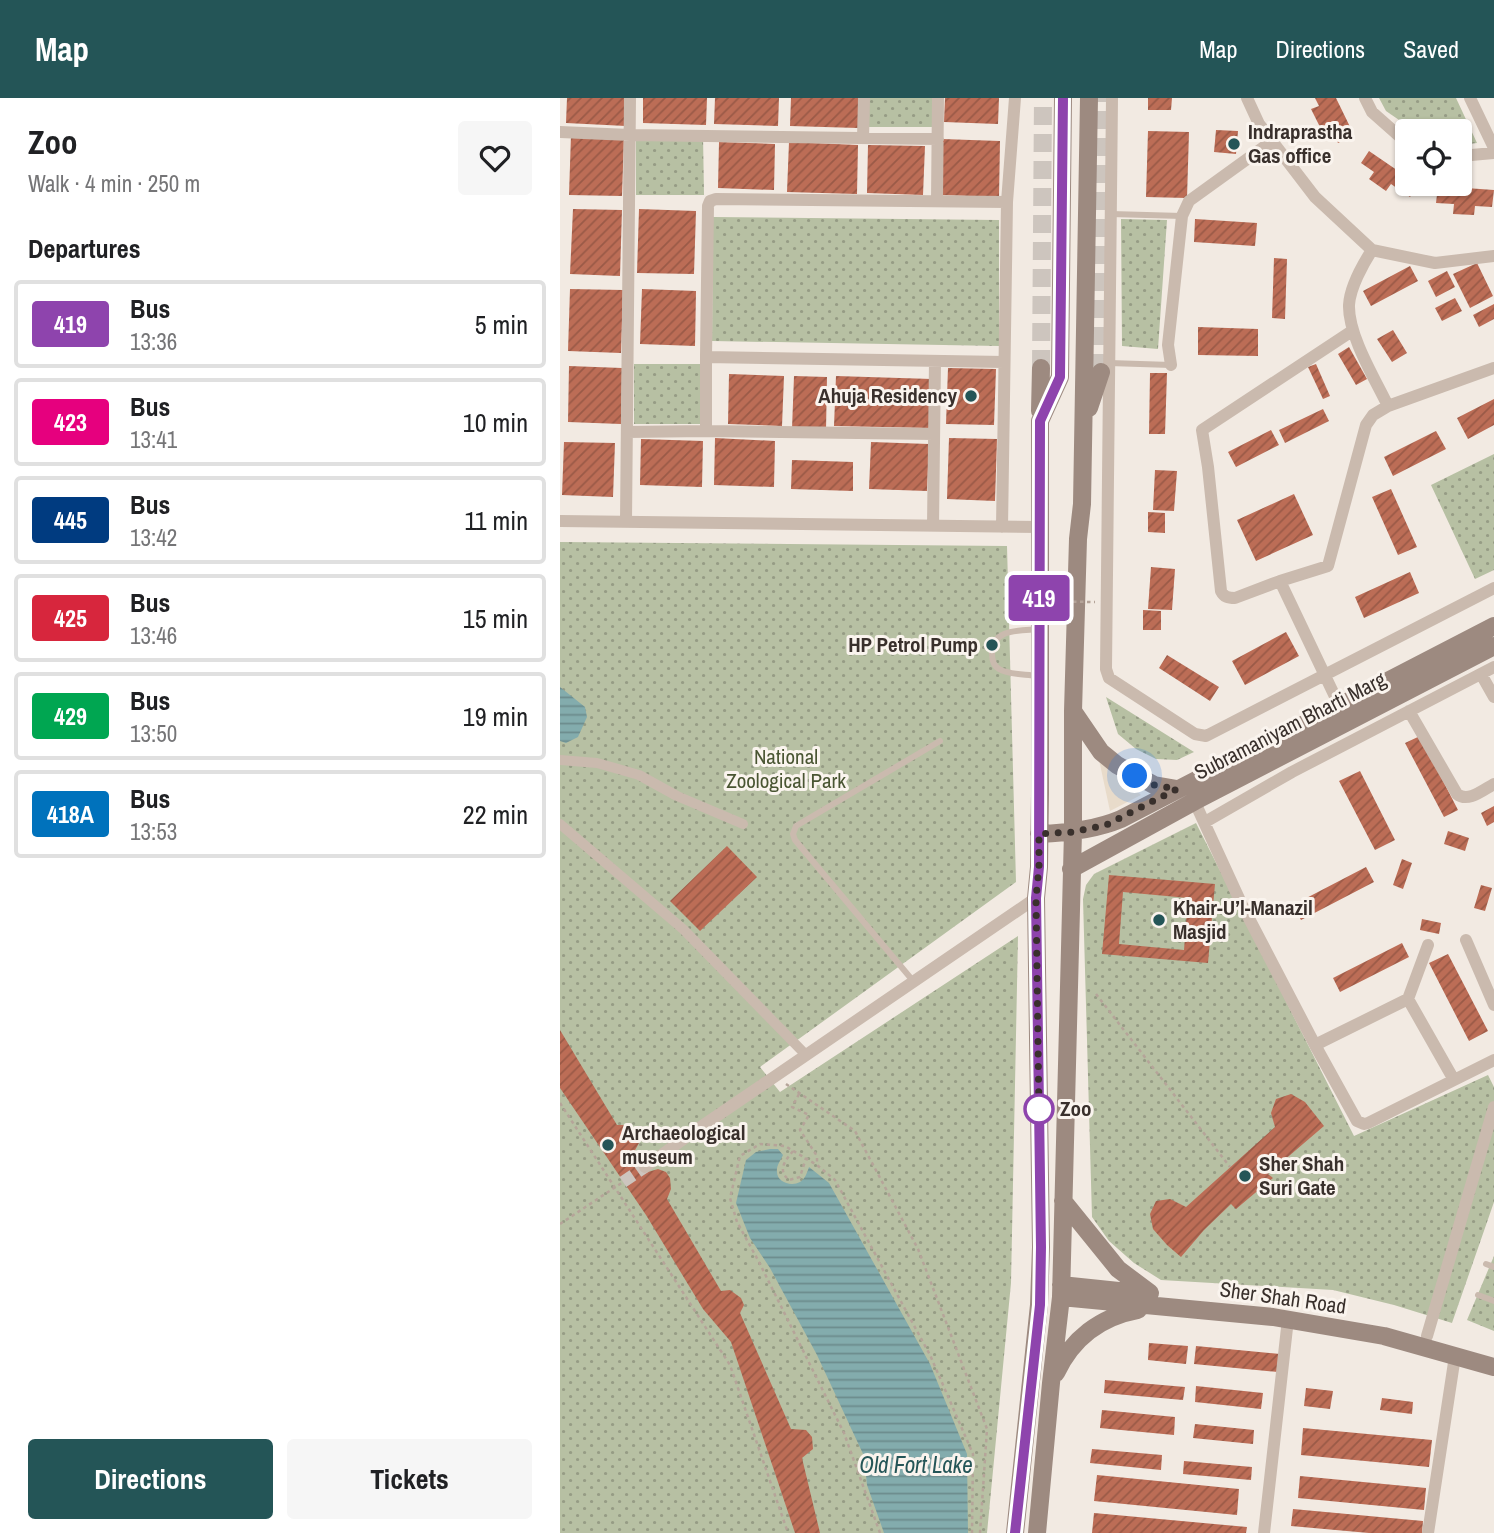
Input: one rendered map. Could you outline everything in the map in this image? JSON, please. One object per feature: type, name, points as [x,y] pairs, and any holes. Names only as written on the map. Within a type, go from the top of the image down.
[{"type":"main road","points":[[1040,421],[1060,377],[1063,98]]},
{"type":"main road","points":[[1037,1533],[1061,1291],[1073,832],[1073,711],[1078,539],[1082,504],[1089,98]]},
{"type":"main road","points":[[1083,426],[1105,367]]},
{"type":"main road","points":[[1015,1533],[1040,1305],[1036,898],[1039,867],[1041,368]]},
{"type":"main road","name":"Subramaniyam Bharti Marg","points":[[1039,834],[1073,832],[1106,825],[1494,626]]},
{"type":"main road","name":"Subramaniyam Bharti Marg","points":[[1071,869],[1195,801],[1494,646]]},
{"type":"main road","points":[[1073,711],[1101,752],[1117,765],[1154,785],[1181,787]]},
{"type":"main road","points":[[1039,867],[1071,869]]},
{"type":"main road","points":[[1063,1201],[1118,1269],[1159,1301]]},
{"type":"main road","name":"Sher Shah Road","points":[[1061,1291],[1288,1319],[1384,1336],[1494,1367]]},
{"type":"main road","points":[[1051,1383],[1071,1347],[1086,1332],[1104,1320],[1159,1301]]},
{"type":"main road","name":"Sher Shah Road","points":[[1159,1301],[1279,1306],[1390,1326],[1494,1355]]},
{"type":"street","points":[[626,521],[630,98]]},
{"type":"street","points":[[863,138],[864,98]]},
{"type":"street","points":[[937,201],[938,98]]},
{"type":"street","points":[[1002,527],[1007,202],[1015,98]]},
{"type":"street","points":[[1112,98],[1105,367],[1107,675],[1184,727],[1200,736],[1206,736],[1494,588]]},
{"type":"street","points":[[1247,98],[1259,124],[1315,197],[1371,250],[1435,263],[1494,256]]},
{"type":"street","points":[[1365,98],[1372,113],[1395,133]]},
{"type":"street","points":[[1470,98],[1494,151],[1472,154]]},
{"type":"street","points":[[560,132],[938,139]]},
{"type":"street","points":[[1171,365],[1168,345],[1182,216],[1189,201],[1272,141]]},
{"type":"street","points":[[706,431],[710,201],[1007,202]]},
{"type":"street","points":[[1371,250],[1359,270],[1349,304],[1352,331],[1388,406]]},
{"type":"street","points":[[1352,331],[1202,430],[1221,591],[1228,598],[1235,598],[1328,566],[1366,425],[1373,415],[1388,406],[1494,368]]},
{"type":"street","points":[[706,357],[1004,362]]},
{"type":"street","points":[[933,526],[935,361]]},
{"type":"street","points":[[627,432],[934,434]]},
{"type":"street","points":[[560,520],[1039,527]]},
{"type":"street","points":[[1280,581],[1339,705]]},
{"type":"street","points":[[1205,822],[1292,772],[1494,667]]},
{"type":"street","points":[[1481,674],[1494,697]]},
{"type":"street","points":[[1409,711],[1461,798],[1494,784]]},
{"type":"street","points":[[560,760],[597,763],[639,775],[677,796],[743,824]]},
{"type":"street","points":[[1181,787],[1195,801],[1242,905],[1357,1121],[1364,1124],[1494,1060]]},
{"type":"street","points":[[560,824],[683,929],[806,1055]]},
{"type":"street","points":[[645,1167],[1036,898]]},
{"type":"street","points":[[1466,940],[1494,1005]]},
{"type":"street","points":[[1315,1045],[1408,999],[1428,945]]},
{"type":"street","points":[[1408,999],[1454,1080]]},
{"type":"street","points":[[1427,1336],[1494,1107]]},
{"type":"street","points":[[1264,1533],[1288,1319]]},
{"type":"street","points":[[1428,1533],[1455,1356]]},
{"type":"lane","points":[[1111,214],[1182,216]]},
{"type":"lane","points":[[1105,367],[1171,365]]},
{"type":"lane","points":[[1039,629],[1000,636],[995,639],[992,655],[993,663],[998,669],[1039,676]]},
{"type":"lane","points":[[914,982],[795,840],[793,834],[796,826],[940,741]]},
{"type":"lane","points":[[1486,1264],[1494,1267]]},
{"type":"lane","points":[[1478,1295],[1494,1301]]},
{"type":"path","points":[[1024,601],[1095,602]]},
{"type":"path","points":[[1096,994],[1230,1167]]},
{"type":"path","points":[[778,1074],[789,1087],[855,1130],[918,1249],[987,1429],[980,1533]]},
{"type":"path","points":[[799,1094],[792,1107],[808,1115],[800,1130],[817,1156],[817,1165]]},
{"type":"path","points":[[560,1103],[730,1364],[788,1533]]},
{"type":"path","points":[[880,1533],[844,1433],[760,1262],[737,1222],[730,1198],[740,1156],[760,1144],[785,1146],[817,1165],[835,1180],[930,1355],[973,1454],[971,1533]]},
{"type":"path","points":[[794,1151],[782,1169],[789,1180],[800,1177],[806,1158]]},
{"type":"path","points":[[560,1224],[624,1182]]},
{"type":"green space","points":[[869,98],[936,98],[936,127],[869,127]]},
{"type":"green space","points":[[1379,98],[1456,98],[1466,119],[1398,119],[1386,111]]},
{"type":"green space","points":[[636,135],[703,135],[704,195],[636,195]]},
{"type":"green space","points":[[713,217],[999,220],[999,346],[712,341]]},
{"type":"green space","points":[[1121,219],[1167,220],[1158,349],[1122,346]]},
{"type":"green space","points":[[634,364],[701,364],[701,424],[634,424]]},
{"type":"green space","points":[[1494,454],[1494,570],[1475,579],[1431,485]]},
{"type":"green space","name":"National Zoological Park","points":[[560,542],[1007,546],[1016,882],[760,1067],[780,1092],[1018,936],[1011,1283],[987,1533],[560,1533]]},
{"type":"green space","points":[[1106,697],[1194,752],[1177,760],[1156,759],[1136,749],[1118,734]]},
{"type":"green space","points":[[1196,823],[1354,1136],[1488,1075],[1494,1087],[1494,1202],[1452,1323],[1333,1290],[1161,1280],[1134,1263],[1109,1241],[1092,1217],[1083,899],[1086,885],[1094,874]]},
{"type":"green space","points":[[1494,1256],[1494,1331],[1467,1320]]},
{"type":"shaded area","points":[[1098,755],[1141,795],[1110,811]]},
{"type":"water","points":[[560,687],[585,707],[587,717],[578,737],[566,743],[560,741]]},
{"type":"water","name":"Old Fort Lake","points":[[778,1149],[783,1155],[777,1170],[778,1176],[785,1183],[800,1182],[805,1178],[809,1167],[829,1183],[930,1364],[967,1454],[968,1533],[884,1533],[867,1485],[864,1456],[817,1355],[770,1268],[750,1238],[736,1203],[746,1160],[756,1152]]},
{"type":"building","points":[[567,98],[627,98],[626,126],[566,123]]},
{"type":"building","points":[[643,98],[707,98],[706,125],[643,123]]},
{"type":"building","points":[[715,98],[779,98],[778,126],[714,124]]},
{"type":"building","points":[[791,98],[859,98],[858,128],[790,126]]},
{"type":"building","points":[[945,98],[999,98],[998,124],[944,122]]},
{"type":"building","points":[[1148,98],[1172,98],[1171,110],[1148,110]]},
{"type":"building","points":[[1315,98],[1336,98],[1354,135],[1338,143],[1329,125],[1321,129],[1311,109],[1319,106]]},
{"type":"building","points":[[1216,130],[1238,131],[1236,154],[1214,152]]},
{"type":"building","points":[[1148,131],[1189,132],[1187,198],[1146,197]]},
{"type":"building","points":[[571,135],[624,137],[622,196],[569,195]]},
{"type":"building","points":[[942,139],[1000,141],[999,197],[940,195]]},
{"type":"building","points":[[719,142],[775,144],[774,190],[718,188]]},
{"type":"building","points":[[789,142],[858,145],[857,194],[787,192]]},
{"type":"building","points":[[868,145],[925,146],[923,195],[867,193]]},
{"type":"building","points":[[1369,151],[1395,169],[1395,187],[1391,184],[1386,191],[1369,179],[1374,172],[1361,163]]},
{"type":"building","points":[[1472,188],[1494,190],[1492,207],[1475,206],[1474,215],[1453,214],[1454,204],[1436,203],[1437,196],[1472,196]]},
{"type":"building","points":[[573,209],[622,210],[620,276],[570,274]]},
{"type":"building","points":[[639,209],[696,211],[694,274],[637,273]]},
{"type":"building","points":[[1195,219],[1257,223],[1255,246],[1194,242]]},
{"type":"building","points":[[1274,258],[1287,259],[1285,319],[1272,318]]},
{"type":"building","points":[[1477,263],[1493,296],[1470,308],[1453,274]]},
{"type":"building","points":[[1410,266],[1418,281],[1371,306],[1363,291]]},
{"type":"building","points":[[1447,271],[1455,287],[1436,297],[1428,281]]},
{"type":"building","points":[[570,289],[623,290],[621,353],[568,351]]},
{"type":"building","points":[[642,289],[696,291],[695,346],[640,344]]},
{"type":"building","points":[[1455,298],[1462,311],[1442,321],[1435,308]]},
{"type":"building","points":[[1494,304],[1494,319],[1479,327],[1473,315]]},
{"type":"building","points":[[1198,327],[1258,329],[1258,356],[1198,355]]},
{"type":"building","points":[[1393,330],[1407,353],[1392,362],[1377,339]]},
{"type":"building","points":[[1349,347],[1367,379],[1356,385],[1338,354]]},
{"type":"building","points":[[1316,364],[1330,396],[1323,399],[1308,367]]},
{"type":"building","points":[[569,366],[622,368],[621,424],[568,422]]},
{"type":"building","name":"Ahuja Residency","points":[[948,368],[996,369],[994,425],[946,424]]},
{"type":"building","points":[[1150,373],[1167,373],[1165,434],[1149,434]]},
{"type":"building","points":[[729,374],[784,376],[782,426],[728,424]]},
{"type":"building","points":[[794,376],[827,377],[826,430],[792,429]]},
{"type":"building","points":[[836,376],[932,379],[931,428],[834,426]]},
{"type":"building","points":[[1494,399],[1494,425],[1468,439],[1457,418]]},
{"type":"building","points":[[1323,409],[1329,421],[1285,443],[1279,430]]},
{"type":"building","points":[[1271,430],[1279,445],[1236,467],[1228,452]]},
{"type":"building","points":[[1436,431],[1446,449],[1393,476],[1384,457]]},
{"type":"building","points":[[715,438],[775,441],[774,487],[714,485]]},
{"type":"building","points":[[949,438],[997,439],[995,501],[947,499]]},
{"type":"building","points":[[641,439],[703,441],[702,487],[640,485]]},
{"type":"building","points":[[564,442],[615,443],[613,497],[562,495]]},
{"type":"building","points":[[871,442],[929,444],[927,491],[869,489]]},
{"type":"building","points":[[792,460],[853,462],[853,491],[791,489]]},
{"type":"building","points":[[1155,470],[1177,471],[1174,511],[1153,510]]},
{"type":"building","points":[[1391,489],[1417,547],[1398,555],[1372,497]]},
{"type":"building","points":[[1294,494],[1313,535],[1256,561],[1237,520]]},
{"type":"building","points":[[1148,512],[1165,513],[1165,533],[1148,532]]},
{"type":"building","points":[[1151,567],[1175,569],[1172,610],[1148,609]]},
{"type":"building","points":[[1410,572],[1419,593],[1364,618],[1355,597]]},
{"type":"building","points":[[1143,610],[1161,611],[1161,630],[1143,630]]},
{"type":"building","points":[[1286,632],[1299,656],[1245,685],[1232,661]]},
{"type":"building","points":[[1167,655],[1219,687],[1210,701],[1159,668]]},
{"type":"building","points":[[1420,736],[1458,810],[1444,817],[1405,743]]},
{"type":"building","points":[[1360,771],[1395,840],[1375,850],[1339,781]]},
{"type":"building","points":[[1494,806],[1494,822],[1487,826],[1481,813]]},
{"type":"building","points":[[1448,831],[1469,838],[1465,851],[1444,844]]},
{"type":"building","points":[[727,846],[757,877],[700,931],[670,901]]},
{"type":"building","points":[[1402,859],[1412,863],[1403,889],[1393,885]]},
{"type":"building","points":[[1366,867],[1374,882],[1301,920],[1293,905]]},
{"type":"building","points":[[1109,875],[1215,884],[1208,963],[1102,954]],"holes":[[[1123,892],[1188,898],[1184,950],[1119,944]]]},
{"type":"building","points":[[1481,885],[1492,888],[1485,911],[1474,908]]},
{"type":"building","points":[[1422,919],[1441,923],[1439,934],[1420,930]]},
{"type":"building","points":[[1402,943],[1409,957],[1340,992],[1333,978]]},
{"type":"building","points":[[1448,954],[1488,1031],[1469,1041],[1429,963]]},
{"type":"building","points":[[560,1030],[617,1125],[627,1125],[637,1132],[639,1143],[634,1152],[648,1172],[658,1169],[666,1172],[670,1178],[671,1189],[667,1199],[721,1291],[730,1290],[741,1298],[744,1305],[740,1313],[791,1429],[806,1430],[812,1437],[813,1449],[802,1458],[820,1533],[795,1533],[731,1342],[703,1309],[646,1215],[560,1088]]},
{"type":"building","name":"Sher Shah Suri Gate","points":[[1291,1094],[1305,1102],[1324,1126],[1268,1174],[1273,1178],[1236,1209],[1231,1204],[1181,1257],[1153,1229],[1150,1214],[1156,1201],[1170,1199],[1186,1207],[1275,1127],[1271,1113],[1276,1099]]},
{"type":"building","points":[[1149,1343],[1188,1346],[1186,1364],[1148,1360]]},
{"type":"building","points":[[1196,1346],[1280,1354],[1278,1372],[1194,1364]]},
{"type":"building","points":[[1105,1380],[1185,1387],[1183,1400],[1104,1393]]},
{"type":"building","points":[[1196,1386],[1263,1393],[1261,1409],[1195,1402]]},
{"type":"building","points":[[1306,1388],[1333,1391],[1330,1409],[1304,1406]]},
{"type":"building","points":[[1382,1398],[1413,1402],[1412,1414],[1380,1410]]},
{"type":"building","points":[[1102,1410],[1175,1417],[1174,1435],[1100,1428]]},
{"type":"building","points":[[1195,1424],[1254,1430],[1253,1444],[1193,1438]]},
{"type":"building","points":[[1303,1428],[1432,1440],[1429,1467],[1301,1455]]},
{"type":"building","points":[[1092,1449],[1162,1455],[1161,1470],[1090,1463]]},
{"type":"building","points":[[1184,1461],[1252,1467],[1251,1480],[1183,1474]]},
{"type":"building","points":[[1097,1475],[1239,1489],[1237,1515],[1094,1501]]},
{"type":"building","points":[[1300,1476],[1426,1488],[1424,1510],[1298,1498]]},
{"type":"building","points":[[1293,1509],[1423,1521],[1422,1533],[1369,1533],[1291,1526]]},
{"type":"building","points":[[1094,1513],[1247,1527],[1246,1533],[1092,1533]]},
{"type":"tunnel","points":[[1041,368],[1043,98]]},
{"type":"tunnel","points":[[1101,372],[1103,98]]},
{"type":"tunnel","points":[[623,1182],[645,1167]]},
{"type":"bus line","name":"419","points":[[1015,1533],[1040,1305],[1036,898],[1039,867],[1040,421],[1060,377],[1063,98]]},
{"type":"place","name":"Indraprastha Gas office","points":[[1234,144]]},
{"type":"place","name":"Ahuja Residency","points":[[971,396]]},
{"type":"place","name":"HP Petrol Pump","points":[[992,645]]},
{"type":"place","name":"Khair-U’l-Manazil Masjid","points":[[1159,920]]},
{"type":"place","name":"Zoo","points":[[1039,1109]]},
{"type":"place","name":"Archaeological museum","points":[[608,1145]]},
{"type":"place","name":"Sher Shah Suri Gate","points":[[1245,1176]]},
{"type":"route","points":[[1039,1109],[1039,1113],[1036,898],[1039,834],[1073,832],[1106,825],[1177,789],[1154,785],[1135,776]]}]
